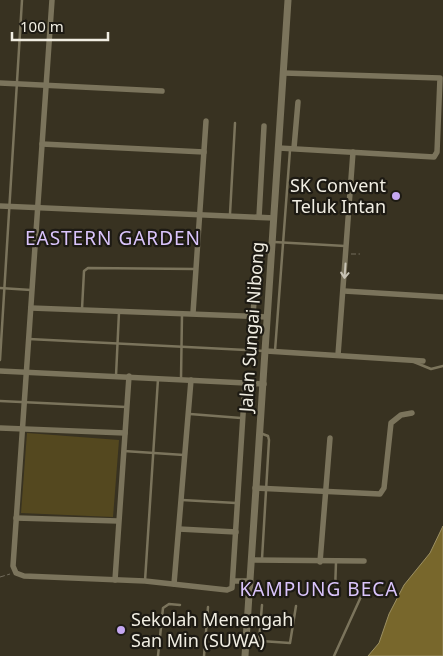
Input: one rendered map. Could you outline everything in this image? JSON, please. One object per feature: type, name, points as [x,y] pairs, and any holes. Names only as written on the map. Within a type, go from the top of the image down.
[{"type":"street","points":[[52,0],[16,518],[13,566],[15,572],[24,576],[144,581],[227,590],[232,588],[245,383]]},
{"type":"street","name":"Jalan Sungai Nibong","points":[[245,656],[255,488],[264,384],[271,251],[280,148],[288,0]]},
{"type":"street","points":[[280,148],[436,157],[442,78],[284,73]]},
{"type":"street","points":[[0,83],[162,91]]},
{"type":"street","points":[[292,148],[298,102]]},
{"type":"street","points":[[193,313],[206,121]]},
{"type":"street","points":[[259,217],[264,126]]},
{"type":"street","points":[[42,144],[204,152]]},
{"type":"street","points":[[338,355],[353,152]]},
{"type":"street","points":[[0,206],[274,218]]},
{"type":"street","points":[[253,317],[257,252],[271,251]]},
{"type":"street","points":[[344,291],[443,297]]},
{"type":"street","points":[[31,308],[267,317]]},
{"type":"street","points":[[266,351],[423,361]]},
{"type":"street","points":[[0,371],[264,384]]},
{"type":"street","points":[[115,580],[129,376]]},
{"type":"street","points":[[174,584],[191,380]]},
{"type":"street","points":[[255,488],[374,495],[384,491],[391,423],[402,415],[412,413]]},
{"type":"street","points":[[0,428],[125,433]]},
{"type":"street","points":[[320,562],[330,438]]},
{"type":"street","points":[[16,518],[118,521]]},
{"type":"street","points":[[179,529],[236,532]]},
{"type":"street","points":[[251,560],[364,561]]},
{"type":"street","points":[[233,581],[250,581]]},
{"type":"lane","points":[[0,360],[2,288],[22,0]]},
{"type":"lane","points":[[230,215],[235,123]]},
{"type":"lane","points":[[275,351],[292,148]]},
{"type":"lane","points":[[272,242],[347,246]]},
{"type":"lane","points":[[82,309],[82,277],[84,271],[88,268],[195,269]]},
{"type":"lane","points":[[2,288],[32,290]]},
{"type":"lane","points":[[116,376],[119,311]]},
{"type":"lane","points":[[181,379],[182,313]]},
{"type":"lane","points":[[29,339],[266,351]]},
{"type":"lane","points":[[410,360],[431,369],[443,366]]},
{"type":"lane","points":[[144,581],[158,378]]},
{"type":"lane","points":[[0,401],[127,407]]},
{"type":"lane","points":[[188,414],[243,418]]},
{"type":"lane","points":[[260,433],[268,436],[262,560]]},
{"type":"lane","points":[[124,451],[184,455]]},
{"type":"lane","points":[[181,500],[238,503]]},
{"type":"lane","points":[[335,592],[336,562]]},
{"type":"lane","points":[[334,656],[364,590]]},
{"type":"lane","points":[[158,656],[163,608],[169,604],[180,605]]},
{"type":"lane","points":[[259,641],[262,605]]},
{"type":"lane","points":[[246,640],[290,643],[296,606]]},
{"type":"lane","points":[[204,656],[208,607]]},
{"type":"path","points":[[346,254],[360,254]]},
{"type":"path","points":[[0,577],[15,572]]},
{"type":"shaded area","points":[[27,433],[119,440],[113,517],[21,513]]},
{"type":"shaded area","points":[[443,526],[443,656],[368,656],[379,643],[389,614],[404,585],[430,553]]},
{"type":"place","name":"SK Convent Teluk Intan","points":[[396,196]]},
{"type":"place","name":"Sekolah Menengah San Min (SUWA)","points":[[121,630]]},
{"type":"district","name":"EASTERN GARDEN","points":[[113,238]]},
{"type":"district","name":"KAMPUNG BECA","points":[[319,589]]}]
